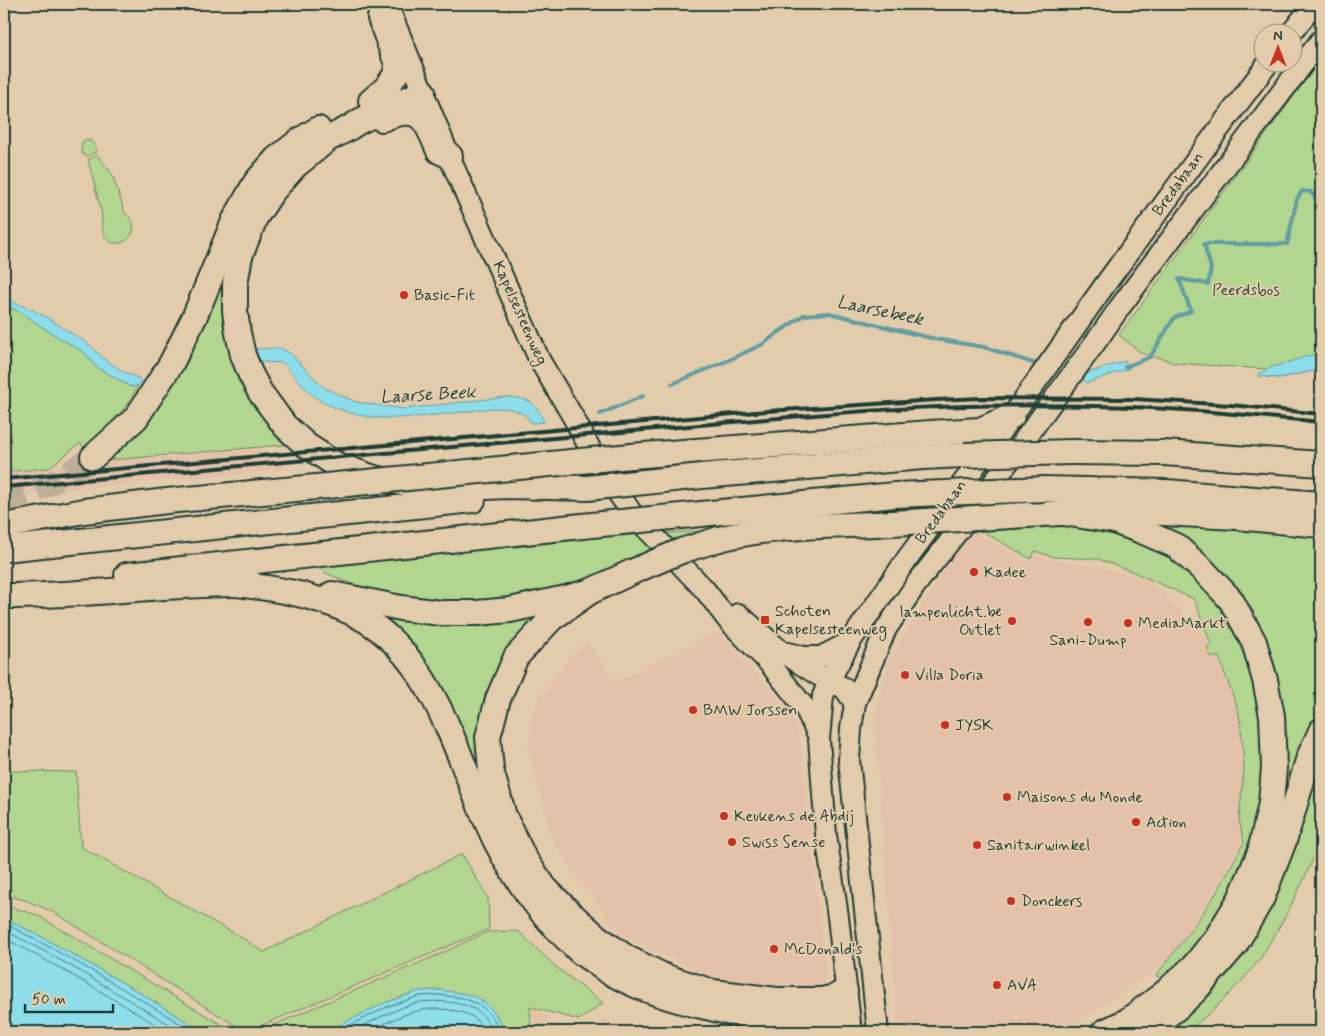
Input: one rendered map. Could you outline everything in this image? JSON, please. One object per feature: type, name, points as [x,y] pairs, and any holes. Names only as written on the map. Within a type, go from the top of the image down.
[{"type":"highway","points":[[371,101],[387,86],[396,74],[397,64],[380,18],[386,4]]},
{"type":"highway","points":[[93,458],[136,418],[171,364],[194,318],[234,221],[256,182],[276,159],[322,126],[371,101],[421,87]]},
{"type":"highway","points":[[421,87],[328,139],[294,167],[272,192],[255,218],[240,256],[235,284],[236,318],[243,355],[250,373],[260,392],[284,426],[306,445],[335,464],[374,478],[419,486],[587,488]]},
{"type":"highway","points":[[349,128],[362,127],[389,116],[413,113],[421,117],[428,124],[439,151],[450,156]]},
{"type":"highway","points":[[4,526],[84,510],[167,501],[631,456],[980,430],[1012,416]]},
{"type":"highway","points":[[4,549],[702,476],[923,457],[1071,452],[1164,453],[1321,464]]},
{"type":"highway","points":[[4,588],[572,527],[895,495],[1045,489],[1166,492],[1321,504]]},
{"type":"highway","points":[[845,991],[835,997],[822,1000],[777,1000],[713,992],[666,977],[627,958],[597,937],[545,888],[524,858],[504,816],[491,770],[488,737],[498,699],[516,657],[551,619],[592,591],[681,551],[719,539],[771,529],[1096,510],[1127,510],[1236,517],[1321,525]]},
{"type":"highway","points":[[1063,513],[1114,521],[1144,532],[1176,546],[1204,570],[1231,600],[1254,642],[1272,716],[1274,768],[1271,804],[1260,852],[1240,900],[1217,937],[1194,966],[1162,996],[1127,1020],[1104,1032]]},
{"type":"highway","points":[[4,596],[44,596],[237,584],[266,584],[295,587],[401,608],[441,613],[477,613],[510,610],[542,604],[592,591]]},
{"type":"highway","points":[[237,584],[306,596],[331,604],[367,622],[398,648],[432,695],[453,737],[486,821],[509,866],[522,887],[546,918],[577,950],[612,974],[651,992],[734,1014],[778,1017],[827,1017],[837,1021],[851,1032]]},
{"type":"highway","points":[[1145,1032],[1177,1008],[1196,990],[1235,945],[1262,898],[1284,841],[1309,757],[1321,731]]},
{"type":"main road","name":"Kapelsesteenweg","points":[[386,4],[540,361],[599,465],[631,512],[705,590],[727,619],[775,657],[818,676],[826,688],[841,701],[855,703]]},
{"type":"main road","points":[[1300,22],[1314,4]]},
{"type":"main road","name":"Bredabaan","points":[[878,1032],[849,760],[855,703],[886,629],[917,583],[958,530],[1122,304],[1321,40]]},
{"type":"main road","name":"Bredabaan","points":[[851,1032],[838,917],[826,835],[819,739],[826,688],[850,642],[909,556],[1012,416],[1107,281],[1262,72]]},
{"type":"main road","points":[[775,657],[821,657],[850,642]]},
{"type":"main road","name":"Kapelsesteenweg","points":[[775,657],[805,708],[819,739]]},
{"type":"main road","points":[[838,917],[840,909],[850,903],[856,903],[865,912]]},
{"type":"shaded area","points":[[260,447],[289,470],[4,495],[4,472],[55,468],[62,464]]},
{"type":"shaded area","points":[[969,529],[1032,564],[1036,555],[1150,580],[1208,638],[1211,644],[1207,647],[1211,657],[1219,656],[1238,710],[1244,768],[1239,819],[1242,840],[1221,879],[1168,961],[1067,1029],[1044,1032],[898,1032],[874,718],[888,662]]},
{"type":"shaded area","points":[[719,631],[793,715],[801,745],[827,986],[720,983],[620,934],[553,843],[528,748],[533,710],[542,694],[563,666],[579,647],[588,642],[616,682]]},
{"type":"shaded area","points":[[532,1008],[570,1032],[533,1032]]},
{"type":"shaded area","points":[[601,1017],[633,1032],[601,1032]]},
{"type":"green space","name":"Peerdsbos","points":[[1321,59],[1321,371],[1279,378],[1266,377],[1267,369],[1174,363],[1143,354],[1119,335]]},
{"type":"green space","points":[[85,140],[91,141],[96,147],[96,152],[87,156],[82,154],[82,142]]},
{"type":"green space","points":[[97,155],[112,174],[125,213],[132,222],[133,230],[130,237],[123,242],[115,243],[108,240],[103,231],[102,215],[88,159]]},
{"type":"green space","points":[[233,237],[228,301],[294,444],[110,460],[140,432],[135,426]]},
{"type":"green space","points":[[4,305],[21,312],[82,351],[95,366],[131,387],[138,386],[121,412],[86,450],[80,443],[49,468],[4,472]]},
{"type":"green space","points":[[1147,522],[1262,529],[1321,536],[1321,716],[1299,769],[1277,845],[1271,827],[1255,636]]},
{"type":"green space","points":[[1070,523],[1109,531],[1144,542],[1178,561],[1209,590],[1239,640],[1257,694],[1264,758],[1263,781],[1253,838],[1229,898],[1192,953],[1166,979],[1156,976],[1194,926],[1220,887],[1244,842],[1239,819],[1244,768],[1238,710],[1219,657],[1211,657],[1207,647],[1211,644],[1194,599],[1098,559],[1053,557],[1035,551],[1031,559],[985,533],[986,531],[1021,529],[1026,524]]},
{"type":"green space","points":[[698,531],[700,533],[554,595],[436,607],[362,588],[316,567],[603,537]]},
{"type":"green space","points":[[359,610],[550,611],[491,702],[514,846],[469,763]]},
{"type":"green space","points":[[1321,755],[1321,841],[1286,915],[1260,959],[1242,981],[1213,1010],[1187,1032],[1160,1032]]},
{"type":"green space","points":[[4,771],[76,772],[81,847],[264,952],[462,854],[488,898],[489,929],[246,1032],[55,913],[28,901],[4,894]]},
{"type":"green space","points":[[4,905],[37,915],[234,1032],[203,1032],[137,991],[4,918]]},
{"type":"green space","points":[[518,931],[556,967],[603,1003],[579,1020],[530,1007],[531,1032],[505,1032],[497,1016],[483,1001],[464,994],[440,990],[419,991],[387,1002],[325,1032],[257,1032],[487,932]]},
{"type":"water","points":[[4,298],[44,316],[87,343],[108,362],[138,378],[141,382],[138,386],[131,387],[95,366],[82,351],[21,312],[4,305]]},
{"type":"water","points":[[280,348],[290,353],[324,388],[356,402],[404,409],[513,397],[534,405],[544,422],[531,423],[522,413],[503,408],[403,418],[367,417],[355,414],[324,403],[305,388],[283,363],[261,362],[255,349]]},
{"type":"water","points":[[1321,352],[1321,368],[1279,378],[1259,376],[1260,373],[1273,367]]},
{"type":"water","points":[[1125,361],[1130,368],[1087,383],[1083,380],[1088,373]]},
{"type":"water","points":[[4,918],[137,991],[203,1032],[4,1032]]},
{"type":"water","points":[[440,990],[473,996],[480,1000],[493,1011],[505,1032],[325,1032],[387,1002],[419,991]]},
{"type":"waterway","name":"Laarse Beek","points":[[1125,367],[1150,357],[1174,318],[1191,311],[1179,279],[1208,284],[1211,268],[1204,244],[1287,244],[1297,199],[1302,191],[1311,192],[1321,206]]},
{"type":"waterway","name":"Laarsebeek","points":[[672,384],[763,344],[804,315],[829,313],[935,339],[984,347],[1036,364]]},
{"type":"waterway","name":"Laarsebeek","points":[[600,414],[643,396]]},
{"type":"tunnel","points":[[4,505],[63,477],[93,457]]},
{"type":"railway","points":[[4,479],[767,411],[936,400],[982,398],[1134,399],[1231,405],[1321,414]]},
{"type":"railway","points":[[4,487],[788,417],[957,406],[1016,405],[1151,408],[1321,422]]},
{"type":"place","name":"Basic-Fit","points":[[404,295]]},
{"type":"place","name":"Kadee","points":[[974,572]]},
{"type":"place","name":"Schoten Kapelsesteenweg","points":[[765,620]]},
{"type":"place","name":"lampenlicht.be Outlet","points":[[1012,621]]},
{"type":"place","name":"Sani-Dump","points":[[1088,622]]},
{"type":"place","name":"MediaMarkt","points":[[1128,623]]},
{"type":"place","name":"Villa Doria","points":[[905,675]]},
{"type":"place","name":"BMW Jorssen","points":[[693,710]]},
{"type":"place","name":"JYSK","points":[[945,725]]},
{"type":"place","name":"Maisons du Monde","points":[[1007,797]]},
{"type":"place","name":"Keukens de Abdij","points":[[724,816]]},
{"type":"place","name":"Action","points":[[1136,822]]},
{"type":"place","name":"Swiss Sense","points":[[732,842]]},
{"type":"place","name":"Sanitairwinkel","points":[[977,845]]},
{"type":"place","name":"Donckers","points":[[1011,901]]},
{"type":"place","name":"McDonald's","points":[[774,949]]},
{"type":"place","name":"AVA","points":[[997,985]]}]
